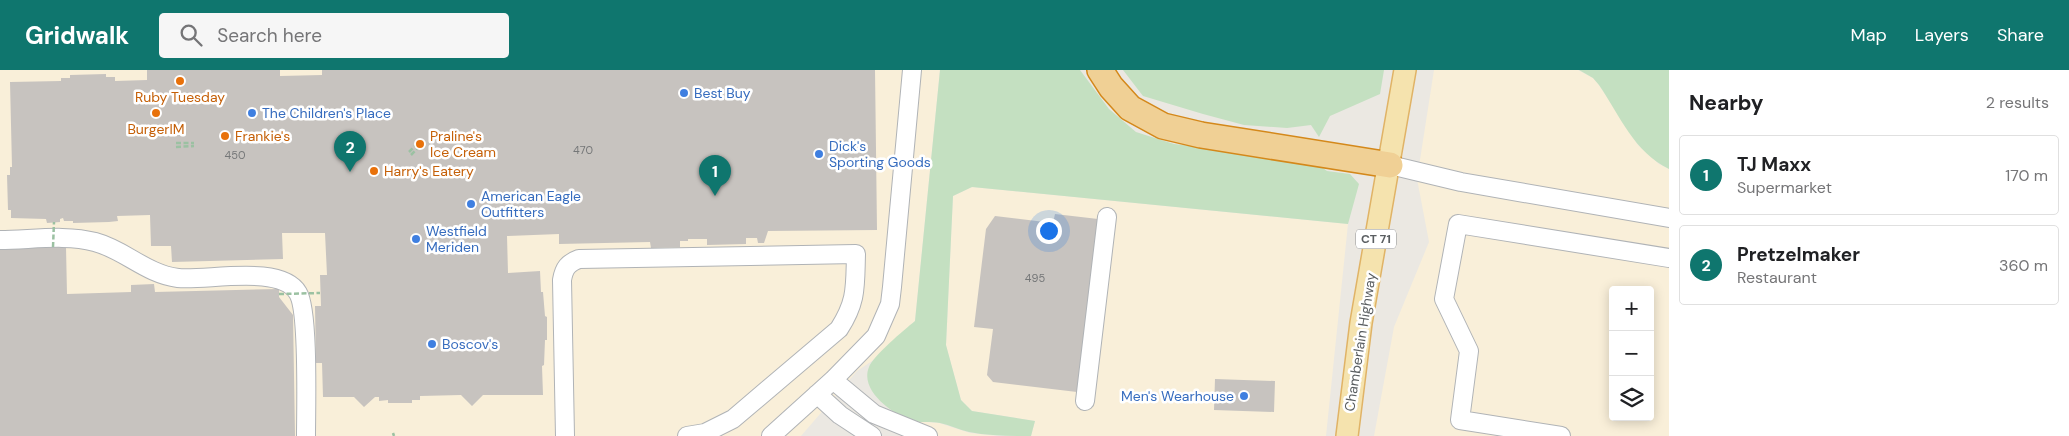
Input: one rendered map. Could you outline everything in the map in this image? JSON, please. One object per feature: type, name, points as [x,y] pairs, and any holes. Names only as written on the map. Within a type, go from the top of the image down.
[{"type":"highway","points":[[1100,70],[1126,104],[1142,116],[1163,126],[1201,135],[1390,165]]},
{"type":"main road","name":"Chamberlain Highway","points":[[1347,436],[1362,323],[1405,70]]},
{"type":"lane","points":[[771,436],[833,380],[876,336],[890,304],[912,70]]},
{"type":"lane","points":[[1390,165],[1461,182],[1669,218]]},
{"type":"lane","points":[[1085,401],[1107,217]]},
{"type":"lane","points":[[1561,436],[1460,420],[1470,352],[1444,299],[1458,224],[1669,258]]},
{"type":"lane","points":[[0,240],[68,239],[94,241],[110,247],[148,270],[164,275],[179,278],[260,276],[288,282],[297,291],[304,312],[306,436]]},
{"type":"lane","points":[[565,436],[562,280],[567,266],[572,262],[579,259],[856,254],[855,296],[849,314],[839,329],[733,419],[705,433],[687,436]]},
{"type":"lane","points":[[833,380],[874,414],[928,436]]},
{"type":"lane","points":[[818,394],[840,415],[872,436]]},
{"type":"path","points":[[410,154],[421,142]]},
{"type":"path","points":[[176,145],[194,144]]},
{"type":"path","points":[[53,248],[54,222]]},
{"type":"path","points":[[279,294],[320,293]]},
{"type":"shaded area","points":[[0,70],[940,70],[915,321],[872,361],[857,371],[801,436],[0,436]]},
{"type":"shaded area","points":[[1434,70],[1578,70],[1593,78],[1638,145],[1659,164],[1669,169],[1669,436],[1374,436],[1394,327],[1429,242],[1417,179]]},
{"type":"shaded area","points":[[972,187],[1348,224],[1326,436],[1031,436],[1035,421],[972,411],[961,400],[946,345],[953,196]]},
{"type":"shaded area","points":[[913,421],[939,423],[970,433],[998,436],[907,436]]},
{"type":"green space","points":[[940,70],[1080,70],[1109,109],[1136,132],[1174,144],[1274,156],[1292,162],[1311,159],[1327,171],[1350,174],[1359,184],[1348,224],[972,187],[953,196],[946,345],[961,400],[972,411],[1035,421],[1031,436],[984,434],[965,431],[940,423],[913,421],[905,418],[880,401],[869,385],[867,376],[869,367],[876,356],[915,321]]},
{"type":"green space","points":[[1123,70],[1384,70],[1380,94],[1330,116],[1319,137],[1311,125],[1287,128],[1244,125],[1143,96]]},
{"type":"green space","points":[[1579,70],[1669,70],[1669,169],[1646,153],[1621,121],[1599,85],[1593,78]]},
{"type":"building","name":"Westfield Meriden","points":[[147,70],[280,70],[280,76],[322,75],[322,70],[875,70],[877,230],[768,231],[764,243],[758,243],[757,238],[746,238],[746,244],[707,245],[707,239],[688,239],[688,241],[680,241],[680,247],[651,248],[650,242],[559,244],[559,234],[507,236],[508,273],[540,271],[541,292],[543,292],[545,316],[547,317],[547,340],[545,340],[544,365],[542,366],[543,395],[483,395],[472,406],[461,395],[420,396],[420,400],[412,400],[412,403],[388,403],[388,400],[379,401],[379,397],[375,397],[364,407],[354,397],[323,397],[322,363],[316,363],[315,306],[321,306],[320,275],[327,275],[325,233],[282,233],[283,259],[172,262],[171,246],[151,246],[150,215],[117,216],[118,221],[109,222],[73,223],[73,221],[64,221],[63,218],[60,219],[60,222],[47,223],[46,219],[11,218],[11,210],[8,210],[7,175],[10,175],[10,167],[12,167],[10,82],[61,81],[61,78],[70,78],[70,75],[106,74],[106,77],[115,77],[115,81],[147,80]]},
{"type":"building","points":[[1055,214],[1098,219],[1077,392],[993,382],[987,375],[993,329],[974,327],[986,229],[995,216],[1053,223]]},
{"type":"building","points":[[66,247],[67,294],[131,292],[131,285],[154,284],[155,292],[279,289],[279,297],[293,315],[295,436],[0,436],[0,249]]},
{"type":"building","name":"Men's Wearhouse","points":[[1215,379],[1275,381],[1274,412],[1214,410]]},
{"type":"place","name":"Ruby Tuesday","points":[[180,81]]},
{"type":"place","name":"Best Buy","points":[[684,93]]},
{"type":"place","name":"BurgerIM","points":[[156,113]]},
{"type":"place","name":"The Children's Place","points":[[252,113]]},
{"type":"place","name":"Frankie's","points":[[225,136]]},
{"type":"place","name":"Praline's Ice Cream","points":[[420,144]]},
{"type":"place","name":"Dick's Sporting Goods","points":[[819,154]]},
{"type":"place","name":"Harry's Eatery","points":[[374,171]]},
{"type":"place","name":"Pretzelmaker","points":[[350,172]]},
{"type":"place","name":"TJ Maxx","points":[[715,196]]},
{"type":"place","name":"American Eagle Outfitters","points":[[471,204]]},
{"type":"place","name":"Westfield Meriden","points":[[416,239]]},
{"type":"place","name":"Boscov's","points":[[432,344]]},
{"type":"place","name":"Men's Wearhouse","points":[[1244,396]]}]
